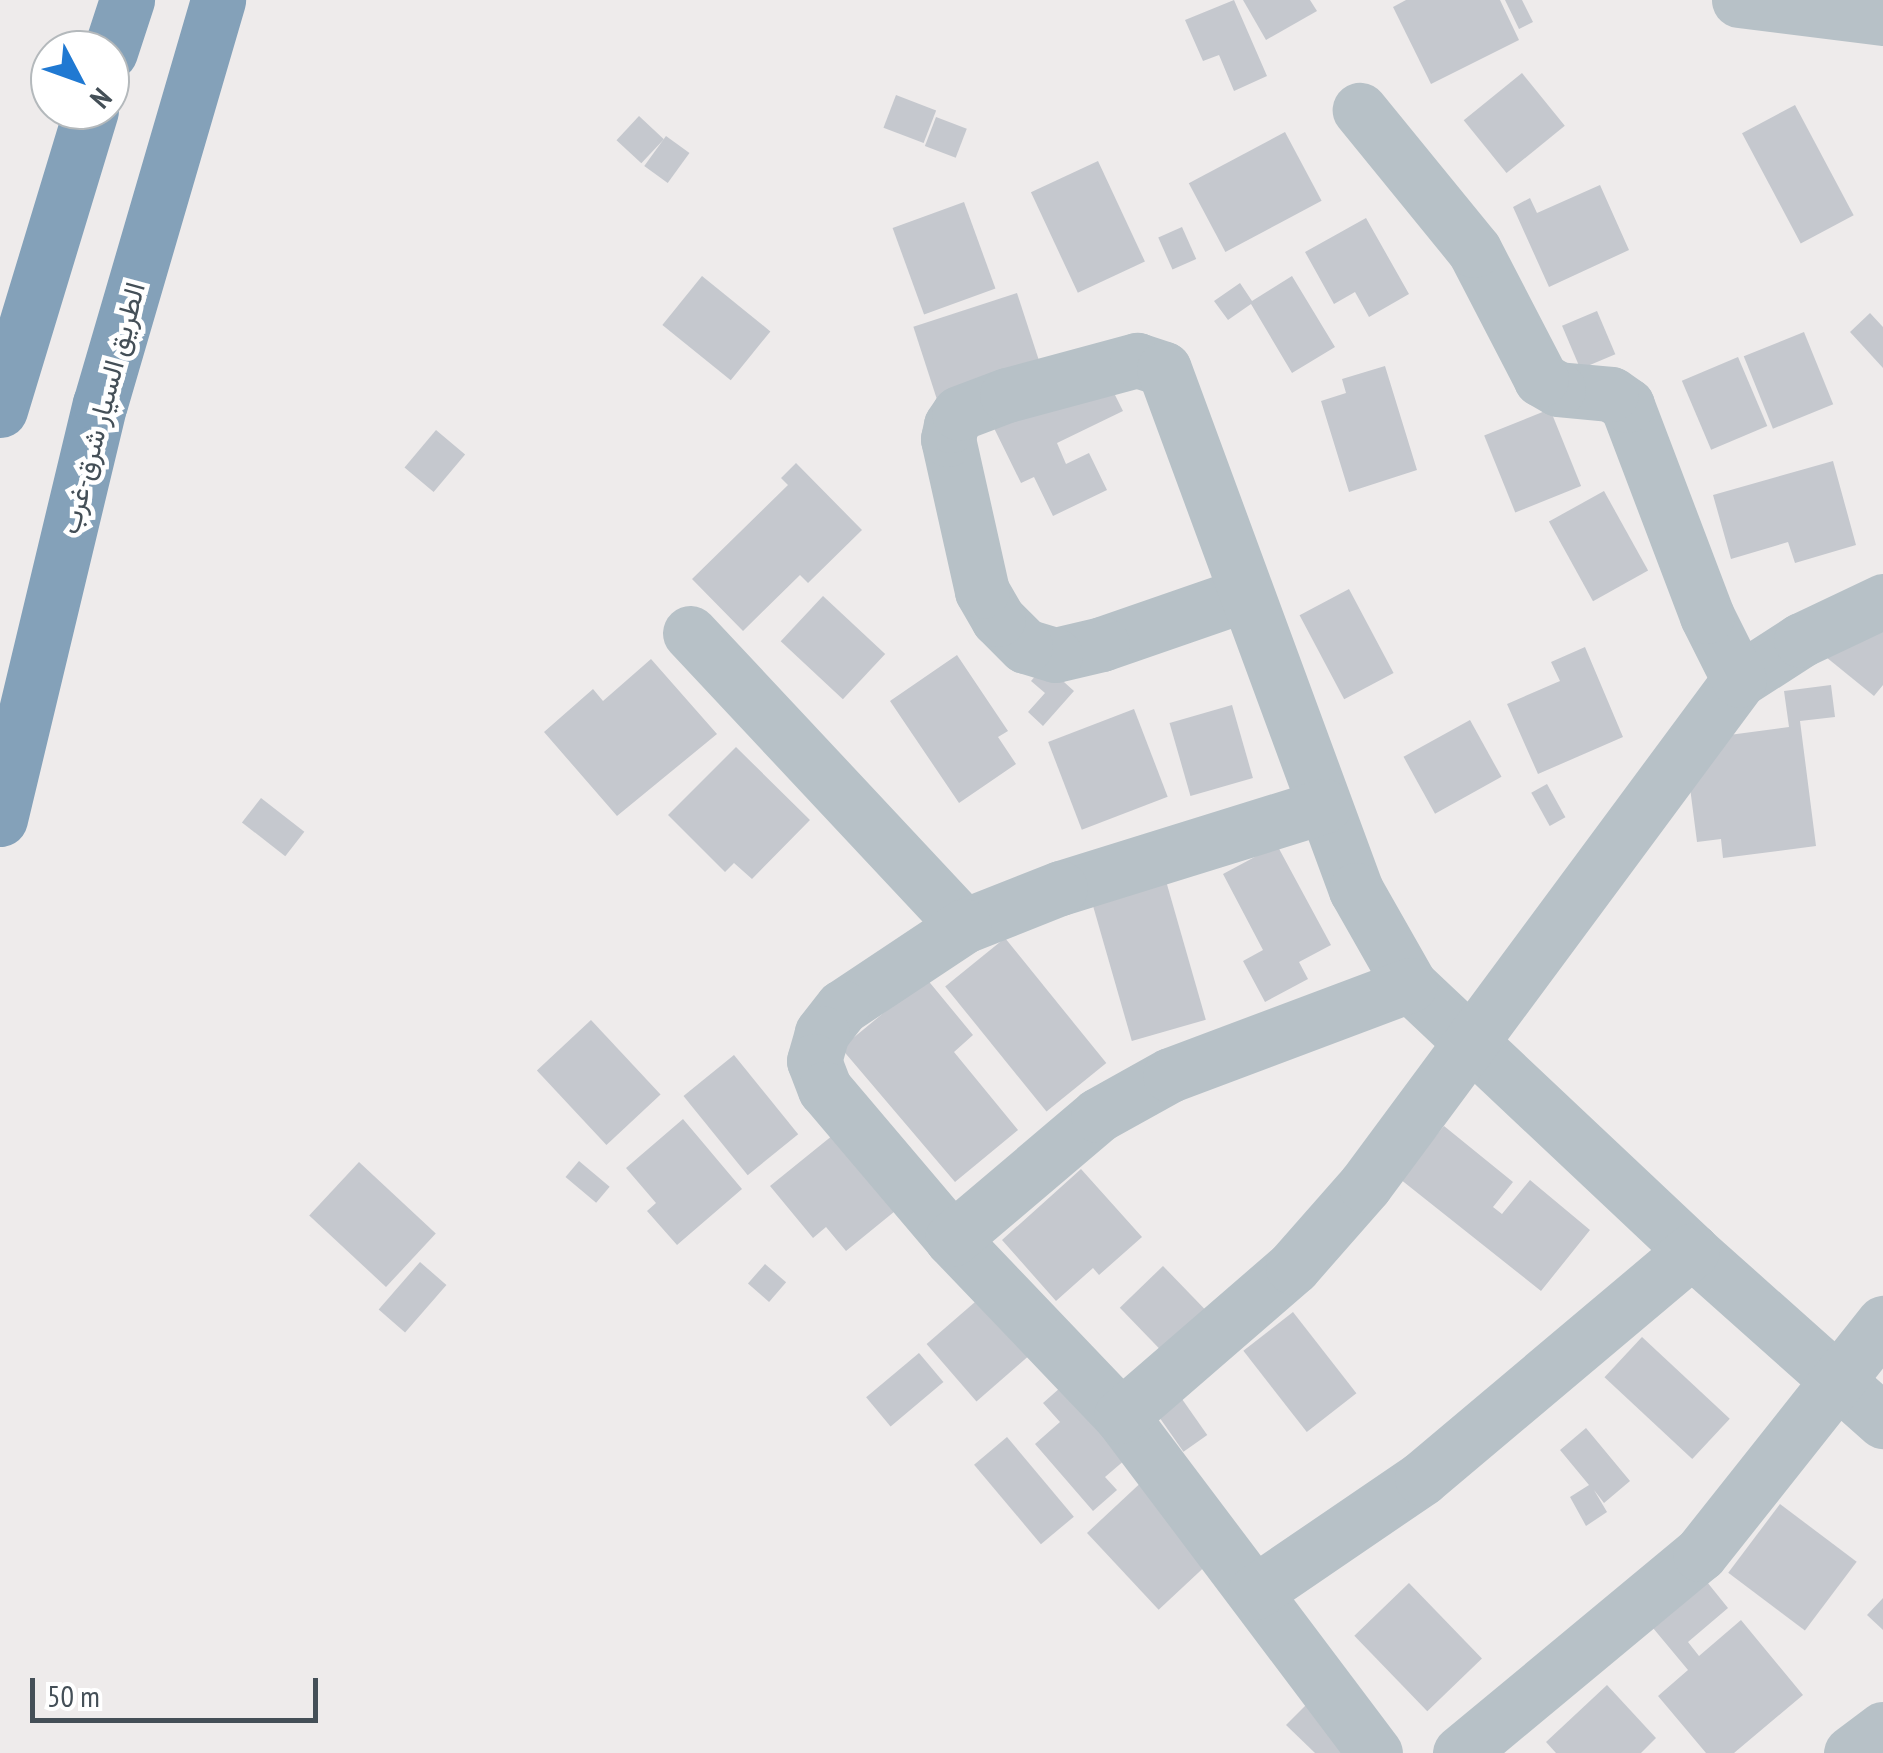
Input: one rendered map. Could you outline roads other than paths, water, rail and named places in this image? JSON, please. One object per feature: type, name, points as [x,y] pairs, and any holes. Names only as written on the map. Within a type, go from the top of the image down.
[{"type":"highway","points":[[117,30],[127,0]]},
{"type":"highway","name":"الطريق السيار شرق-غرب","points":[[0,819],[100,404],[218,0]]},
{"type":"highway","points":[[0,410],[85,130]]},
{"type":"street","points":[[1739,0],[1883,18]]},
{"type":"street","points":[[1360,110],[1474,250],[1541,379],[1558,389],[1610,394],[1626,406],[1739,680]]},
{"type":"street","points":[[1246,594],[1102,644],[1056,655],[1025,646],[998,619],[982,591],[948,438],[950,425],[959,413],[1007,395],[1137,360],[1164,369],[1356,890],[1410,984],[1692,1251],[1883,1420]]},
{"type":"street","points":[[1120,1416],[1293,1267],[1365,1186],[1739,680],[1801,640],[1883,600]]},
{"type":"street","points":[[690,634],[964,926]]},
{"type":"street","points":[[1324,806],[1060,888],[964,926],[842,1007],[822,1033],[814,1061],[825,1090],[952,1239],[1120,1416],[1376,1753]]},
{"type":"street","points":[[952,1239],[1098,1115],[1170,1075],[1410,984]]},
{"type":"street","points":[[1256,1592],[1422,1478],[1692,1251]]},
{"type":"street","points":[[1460,1753],[1700,1554],[1883,1323]]},
{"type":"street","points":[[1852,1753],[1883,1729]]}]
